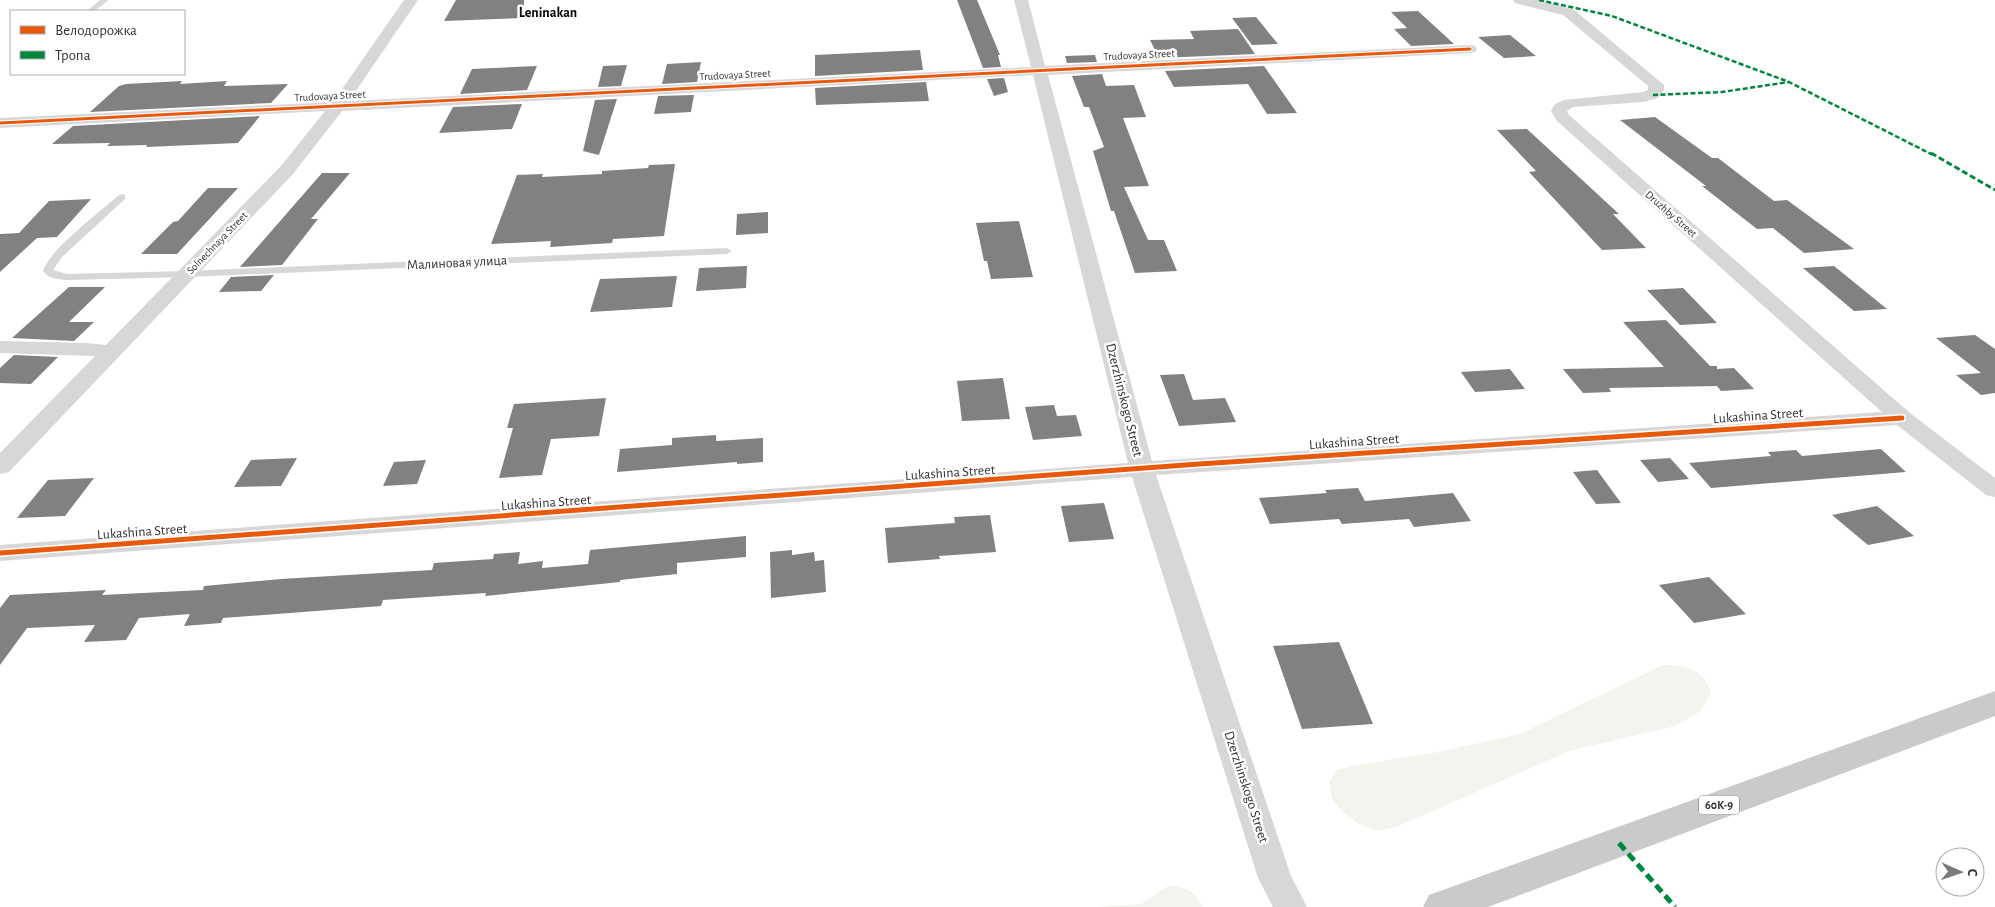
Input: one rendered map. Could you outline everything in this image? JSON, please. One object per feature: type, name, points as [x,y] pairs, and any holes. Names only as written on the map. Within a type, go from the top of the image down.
[{"type":"main road","name":"60К-9","points":[[1443,907],[1995,703]]},
{"type":"street","name":"Solnechnaya Street","points":[[0,467],[287,170],[338,105],[411,0]]},
{"type":"street","name":"Dzerzhinskogo Street","points":[[1021,0],[1142,468],[1276,878],[1290,907]]},
{"type":"street","name":"Druzhby Street","points":[[1520,0],[1568,12],[1656,85],[1656,90],[1653,94],[1643,97],[1570,103],[1561,107],[1559,111],[1563,118],[1902,418],[1995,490]]},
{"type":"street","name":"Trudovaya Street","points":[[0,123],[1470,49]]},
{"type":"street","points":[[0,347],[86,349],[111,352]]},
{"type":"street","name":"Lukashina Street","points":[[0,553],[1142,468],[1902,418]]},
{"type":"lane","points":[[91,10],[106,0]]},
{"type":"lane","name":"Малиновая улица","points":[[122,197],[58,255],[48,271],[54,275],[66,277],[187,274],[727,251]]},
{"type":"shaded area","points":[[1663,665],[1686,667],[1693,670],[1703,678],[1711,693],[1701,711],[1675,726],[1569,751],[1396,827],[1377,831],[1361,825],[1345,814],[1332,799],[1329,782],[1337,770],[1438,752],[1520,734]]},
{"type":"shaded area","points":[[1168,886],[1189,890],[1197,897],[1203,907],[1097,907],[1141,904]]},
{"type":"building","points":[[456,0],[524,0],[524,18],[444,21]]},
{"type":"building","points":[[957,0],[977,0],[1000,55],[998,55],[1001,67],[983,68]]},
{"type":"building","points":[[1418,11],[1454,44],[1411,46],[1394,29],[1407,28],[1391,12]]},
{"type":"building","points":[[1256,17],[1278,44],[1252,45],[1232,18]]},
{"type":"building","points":[[1238,29],[1255,54],[1159,58],[1150,40],[1194,39],[1190,31]]},
{"type":"building","points":[[1510,35],[1536,56],[1504,58],[1478,37]]},
{"type":"building","points":[[920,50],[923,70],[815,76],[815,55]]},
{"type":"building","points":[[1095,55],[1097,62],[1067,63],[1065,56]]},
{"type":"building","points":[[701,62],[697,82],[662,84],[667,64]]},
{"type":"building","points":[[627,65],[621,86],[598,87],[603,66]]},
{"type":"building","points":[[537,66],[527,90],[460,94],[472,69]]},
{"type":"building","points":[[1264,66],[1297,113],[1267,114],[1248,84],[1174,87],[1165,71]]},
{"type":"building","points":[[1102,74],[1106,86],[1134,85],[1146,117],[1123,118],[1149,186],[1124,187],[1148,240],[1164,240],[1177,271],[1135,273],[1114,211],[1111,211],[1093,151],[1104,147],[1089,107],[1084,107],[1072,76]]},
{"type":"building","points":[[1004,78],[1008,92],[994,96],[987,79]]},
{"type":"building","points":[[182,81],[180,84],[227,81],[224,86],[288,84],[271,103],[90,112],[119,86]]},
{"type":"building","points":[[926,82],[929,101],[816,105],[815,88]]},
{"type":"building","points":[[694,95],[691,112],[654,114],[658,96]]},
{"type":"building","points":[[617,99],[599,155],[583,151],[595,100]]},
{"type":"building","points":[[522,104],[512,129],[439,133],[453,107]]},
{"type":"building","points":[[260,116],[238,143],[146,147],[147,145],[107,146],[110,143],[52,144],[73,126]]},
{"type":"building","points":[[1655,117],[1712,158],[1718,158],[1774,201],[1787,200],[1854,249],[1804,253],[1773,228],[1757,229],[1702,186],[1706,186],[1620,120]]},
{"type":"building","points":[[1527,129],[1619,214],[1613,214],[1646,248],[1602,250],[1529,172],[1536,171],[1497,130]]},
{"type":"building","points":[[675,164],[664,236],[613,239],[612,243],[550,247],[551,241],[491,244],[517,175],[543,174],[542,177],[602,174],[602,171]]},
{"type":"building","points":[[322,173],[350,173],[311,219],[318,219],[282,265],[240,267]]},
{"type":"building","points":[[208,188],[238,188],[177,254],[141,254],[173,222],[178,221]]},
{"type":"building","points":[[91,199],[57,237],[37,238],[0,272],[0,234],[19,233],[49,201]]},
{"type":"building","points":[[768,212],[768,233],[736,235],[737,214]]},
{"type":"building","points":[[1019,221],[1033,277],[991,279],[987,261],[984,261],[976,223]]},
{"type":"building","points":[[747,266],[746,288],[696,291],[699,268]]},
{"type":"building","points":[[1834,266],[1887,309],[1854,311],[1803,268]]},
{"type":"building","points":[[274,275],[261,291],[219,292],[231,277]]},
{"type":"building","points":[[677,276],[672,307],[590,312],[600,279]]},
{"type":"building","points":[[69,287],[105,287],[69,322],[94,322],[74,341],[12,338]]},
{"type":"building","points":[[1683,288],[1717,323],[1680,325],[1647,290]]},
{"type":"building","points":[[1666,320],[1710,366],[1717,366],[1717,369],[1734,368],[1754,389],[1721,391],[1717,386],[1609,388],[1611,392],[1583,393],[1563,369],[1664,367],[1623,322]]},
{"type":"building","points":[[1975,335],[1995,349],[1995,393],[1981,395],[1956,375],[1981,373],[1936,338]]},
{"type":"building","points":[[14,355],[58,357],[31,384],[0,383],[0,368]]},
{"type":"building","points":[[1510,369],[1525,389],[1475,392],[1461,372]]},
{"type":"building","points":[[1184,374],[1193,400],[1225,398],[1236,422],[1179,426],[1160,375]]},
{"type":"building","points":[[1003,378],[1010,419],[962,421],[957,381]]},
{"type":"building","points":[[606,398],[599,436],[551,439],[542,475],[499,478],[513,428],[507,428],[514,404]]},
{"type":"building","points":[[1054,405],[1057,416],[1076,415],[1082,436],[1033,440],[1025,407]]},
{"type":"building","points":[[716,435],[716,441],[763,438],[763,462],[737,464],[737,462],[617,472],[620,449],[672,445],[672,438]]},
{"type":"building","points":[[1881,449],[1906,472],[1711,488],[1689,463],[1771,456],[1768,452],[1796,450],[1802,456]]},
{"type":"building","points":[[297,458],[281,486],[234,487],[251,460]]},
{"type":"building","points":[[1670,458],[1689,479],[1658,482],[1640,460]]},
{"type":"building","points":[[426,460],[417,484],[383,486],[394,462]]},
{"type":"building","points":[[1597,470],[1621,503],[1596,504],[1573,472]]},
{"type":"building","points":[[94,478],[65,516],[17,518],[48,480]]},
{"type":"building","points":[[1358,488],[1365,501],[1453,493],[1471,521],[1414,527],[1409,519],[1342,524],[1339,519],[1270,524],[1259,498],[1327,493],[1325,490]]},
{"type":"building","points":[[1104,503],[1114,539],[1069,542],[1061,506]]},
{"type":"building","points":[[1877,506],[1914,536],[1868,545],[1832,515]]},
{"type":"building","points":[[990,515],[996,552],[939,556],[940,559],[888,563],[885,528],[955,523],[954,517]]},
{"type":"building","points":[[746,536],[746,557],[677,563],[677,574],[620,580],[620,582],[485,596],[486,593],[383,600],[381,606],[223,618],[221,623],[184,626],[190,614],[139,618],[126,640],[84,642],[95,625],[27,628],[0,665],[0,608],[10,595],[106,590],[102,595],[203,590],[204,586],[281,579],[432,570],[434,563],[493,559],[494,554],[520,552],[518,564],[543,561],[542,568],[588,564],[590,550]]},
{"type":"building","points":[[792,550],[792,555],[814,552],[815,561],[824,560],[826,592],[771,598],[770,552]]},
{"type":"building","points":[[1709,577],[1746,614],[1694,623],[1659,585]]},
{"type":"building","points":[[1339,642],[1373,724],[1302,729],[1273,646]]},
{"type":"marked path","points":[[1539,0],[1612,16],[1789,82],[1927,151],[1995,190]]},
{"type":"marked path","points":[[1653,95],[1688,95],[1722,92],[1789,82]]},
{"type":"marked path","points":[[1619,843],[1675,907]]},
{"type":"cycle path","points":[[0,123],[1470,49]]},
{"type":"cycle path","points":[[0,553],[1199,464],[1902,418]]},
{"type":"district","name":"Leninakan","points":[[548,13]]}]
